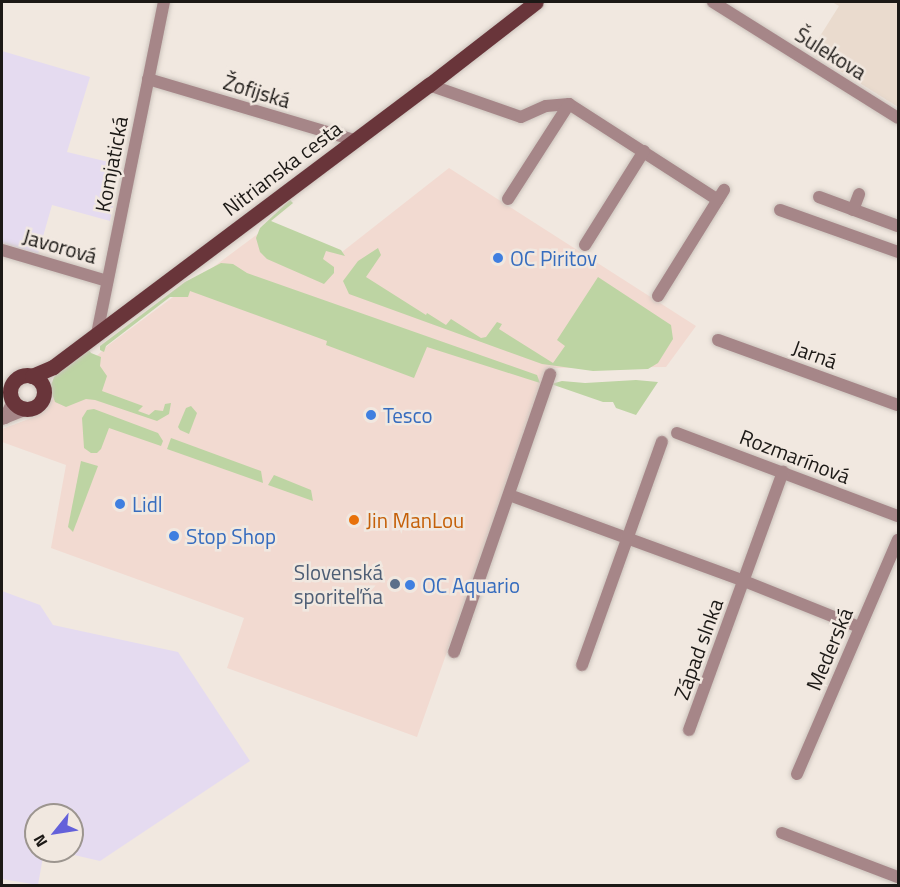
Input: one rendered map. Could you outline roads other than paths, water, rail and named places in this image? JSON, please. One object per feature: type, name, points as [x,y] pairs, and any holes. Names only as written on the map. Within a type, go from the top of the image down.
[{"type":"main road","name":"Nitrianska cesta","points":[[31,380],[53,368],[536,2]]},
{"type":"main road","points":[[2,376],[31,380]]},
{"type":"main road","points":[[31,380],[40,401],[29,408],[19,407],[8,391],[12,383],[31,380]]},
{"type":"street","name":"Komjatická","points":[[97,334],[164,2]]},
{"type":"street","name":"Šulekova","points":[[713,2],[898,118]]},
{"type":"street","name":"Žofijská","points":[[148,79],[354,140]]},
{"type":"street","points":[[429,85],[521,117],[558,103],[569,104],[644,151],[721,195],[658,296]]},
{"type":"street","points":[[508,199],[569,104]]},
{"type":"street","points":[[541,108],[550,112],[556,124]]},
{"type":"street","points":[[585,244],[644,151]]},
{"type":"street","points":[[853,210],[859,194]]},
{"type":"street","points":[[819,197],[898,226]]},
{"type":"street","points":[[780,210],[898,252]]},
{"type":"street","name":"Javorová","points":[[2,249],[107,281]]},
{"type":"street","name":"Jarná","points":[[718,340],[898,405]]},
{"type":"street","points":[[454,652],[550,374]]},
{"type":"street","points":[[3,418],[8,391]]},
{"type":"street","points":[[3,418],[29,408]]},
{"type":"street","name":"Rozmarínová","points":[[677,433],[898,516]]},
{"type":"street","points":[[582,665],[662,442]]},
{"type":"street","name":"Západ slnka","points":[[689,730],[783,472]]},
{"type":"street","name":"Západ slnka","points":[[509,495],[744,581],[859,627]]},
{"type":"street","name":"Mederská","points":[[797,774],[898,540]]},
{"type":"street","points":[[782,833],[898,877]]},
{"type":"place","name":"OC Piritov","points":[[498,258]]},
{"type":"place","name":"Tesco","points":[[371,415]]},
{"type":"place","name":"Lidl","points":[[120,504]]},
{"type":"place","name":"Jin ManLou","points":[[354,520]]},
{"type":"place","name":"Stop Shop","points":[[174,536]]},
{"type":"place","name":"Slovenská sporiteľňa","points":[[395,584]]},
{"type":"place","name":"OC Aquario","points":[[410,585]]}]
